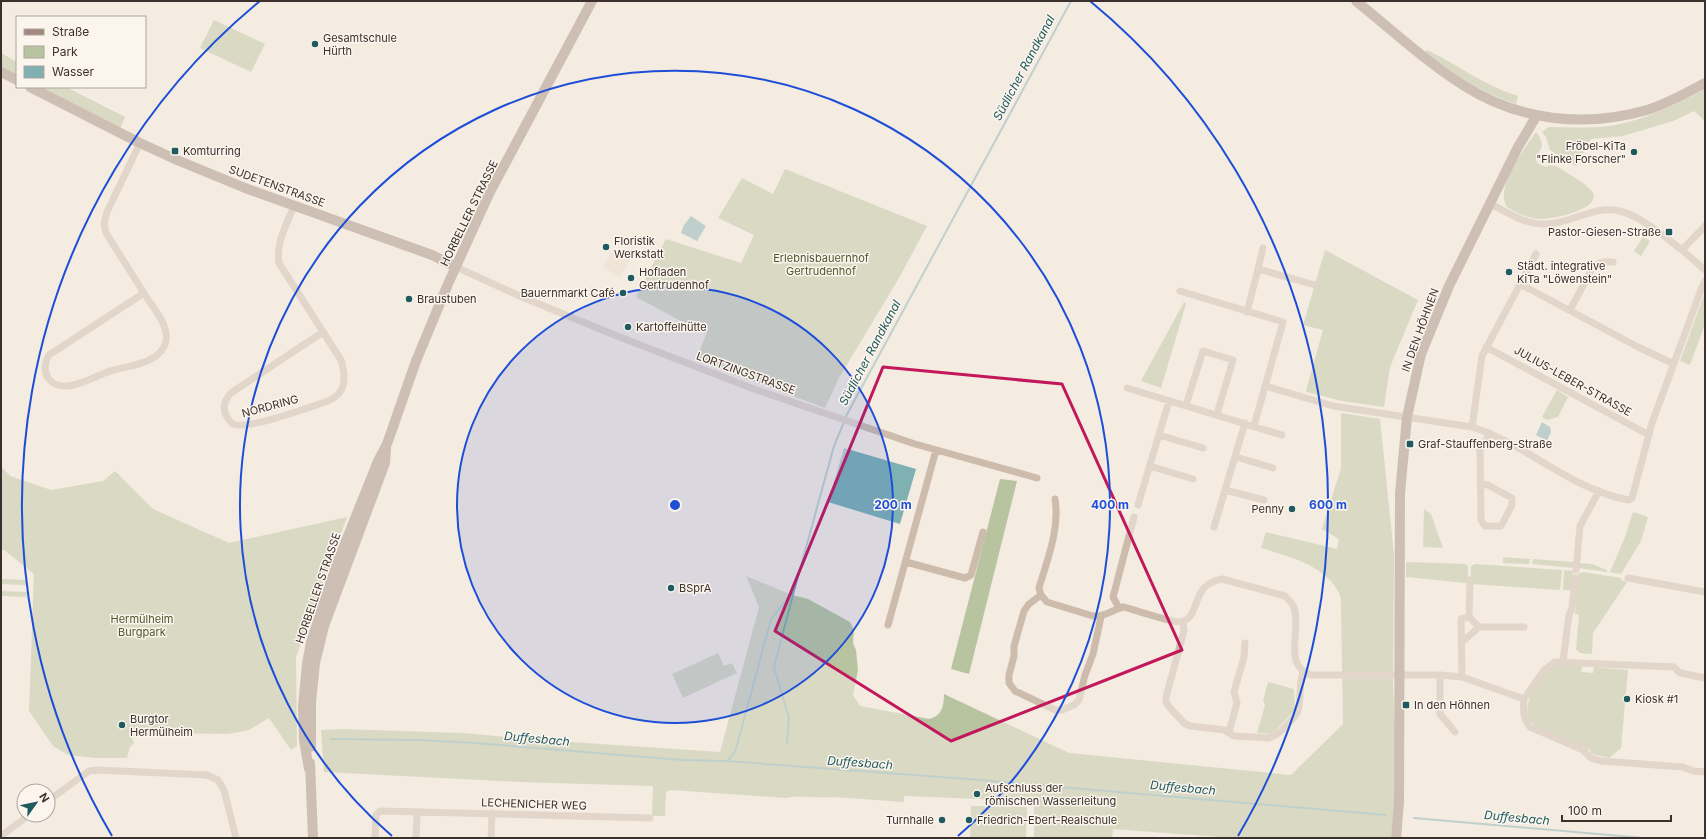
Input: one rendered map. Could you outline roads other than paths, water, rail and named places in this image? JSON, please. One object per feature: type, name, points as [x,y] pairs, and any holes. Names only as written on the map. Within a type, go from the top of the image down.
[{"type":"street","name":"HORBELLER STRASSE","points":[[313,838],[309,769],[304,740],[302,706],[311,642],[336,566],[378,461],[387,444],[416,360],[489,194],[592,1]]},
{"type":"street","points":[[1356,1],[1444,72],[1464,86],[1498,103],[1537,115],[1563,120],[1616,117],[1648,109],[1679,97],[1705,84]]},
{"type":"street","points":[[1,72],[16,80]]},
{"type":"street","name":"SUDETENSTRASSE","points":[[32,88],[140,143],[245,188],[432,255],[456,267]]},
{"type":"street","name":"IN DEN HÖHNEN","points":[[1396,838],[1399,802],[1400,492],[1406,417],[1416,373],[1430,329],[1448,286],[1518,147],[1537,115]]},
{"type":"street","points":[[140,143],[107,212],[104,224],[106,233],[165,326],[167,340],[165,347],[155,357],[75,384],[62,387],[53,383],[47,376],[45,368],[49,355],[144,293]]},
{"type":"street","points":[[1490,203],[1521,220],[1533,224],[1557,223],[1592,212],[1621,211],[1647,225],[1682,250],[1705,270]]},
{"type":"street","name":"NORDRING","points":[[294,206],[280,242],[278,252],[280,263],[341,360],[344,370],[344,384],[341,392],[336,398],[258,423],[241,426],[233,424],[227,417],[224,407],[226,398],[231,393],[323,332]]},
{"type":"street","points":[[1682,250],[1705,226]]},
{"type":"street","points":[[1247,312],[1263,248]]},
{"type":"street","points":[[1472,427],[1482,356],[1536,254]]},
{"type":"street","points":[[1570,310],[1593,267],[1606,261],[1613,262]]},
{"type":"street","name":"LORTZINGSTRASSE","points":[[456,267],[522,297],[617,336],[754,389],[936,450],[1037,478]]},
{"type":"street","points":[[1258,269],[1315,285]]},
{"type":"street","points":[[1265,386],[1333,406],[1472,427],[1490,433],[1534,458],[1599,491],[1628,500],[1632,498],[1652,423],[1705,281]]},
{"type":"street","points":[[1520,284],[1674,364]]},
{"type":"street","points":[[1180,291],[1283,322],[1254,426]]},
{"type":"street","name":"JULIUS-LEBER-STRASSE","points":[[1486,347],[1649,435]]},
{"type":"street","points":[[1186,406],[1203,351],[1233,360],[1217,414]]},
{"type":"street","points":[[1127,388],[1217,414],[1282,435]]},
{"type":"street","points":[[1138,505],[1169,401]]},
{"type":"street","points":[[1214,527],[1245,423]]},
{"type":"street","points":[[1481,484],[1488,485],[1512,498],[1512,505],[1501,526],[1484,526],[1481,520],[1480,450],[1490,433]]},
{"type":"street","points":[[1159,435],[1203,448]]},
{"type":"street","points":[[888,625],[936,450]]},
{"type":"street","points":[[1236,457],[1273,468]]},
{"type":"street","points":[[1150,466],[1193,480]]},
{"type":"street","points":[[1226,490],[1264,500]]},
{"type":"street","points":[[1576,570],[1580,526],[1599,491]]},
{"type":"street","points":[[1055,499],[1057,512],[1055,530],[1039,588],[1041,595],[1047,602],[1093,616],[1101,616],[1124,607],[1179,623],[1189,618],[1193,613],[1200,592],[1206,585],[1214,580],[1222,579],[1285,596],[1292,603],[1296,621],[1295,658],[1297,666],[1303,672],[1311,675],[1440,674],[1462,677],[1524,699]]},
{"type":"street","points":[[1119,608],[1113,597],[1134,517]]},
{"type":"street","points":[[906,562],[966,578],[970,577],[983,532]]},
{"type":"street","points":[[1563,661],[1569,615],[1572,608],[1575,578]]},
{"type":"street","points":[[1628,578],[1705,592]]},
{"type":"street","points":[[1470,580],[1469,617],[1478,627]]},
{"type":"street","points":[[1041,595],[1029,604],[1024,611],[1014,646],[1014,656],[1009,674],[1009,683],[1015,691],[1055,710],[1069,708],[1079,700],[1085,675],[1097,642],[1101,616]]},
{"type":"street","points":[[1462,677],[1461,619],[1469,617]]},
{"type":"street","points":[[1183,621],[1184,631],[1166,696],[1166,702],[1176,715],[1190,726],[1224,730],[1234,736],[1268,738],[1278,734],[1297,715],[1299,710],[1300,684],[1303,672]]},
{"type":"street","points":[[1461,644],[1478,627],[1524,627]]},
{"type":"street","points":[[1229,732],[1237,703],[1234,692],[1244,657],[1245,643]]},
{"type":"street","points":[[1705,678],[1680,673],[1674,667],[1609,665],[1563,661],[1555,662],[1544,670],[1524,699],[1524,719],[1530,726],[1583,750],[1591,758],[1683,767],[1694,772],[1705,772]]},
{"type":"street","points":[[1440,674],[1440,714],[1455,732]]},
{"type":"street","points":[[56,795],[90,771],[109,770],[207,775],[218,780],[224,790],[236,838]]},
{"type":"street","name":"LECHENICHER WEG","points":[[375,838],[376,815],[380,811],[650,818]]},
{"type":"street","points":[[416,838],[417,812]]},
{"type":"street","points":[[491,838],[492,813]]},
{"type":"street","points":[[1,836],[18,823]]},
{"type":"water","points":[[691,216],[706,226],[697,241],[681,233],[684,225]]},
{"type":"water","points":[[1542,422],[1550,427],[1551,432],[1547,441],[1536,435]]},
{"type":"water","points":[[844,448],[916,469],[900,524],[828,502]]},
{"type":"waterway","name":"Südlicher Randkanal","points":[[845,418],[1071,1]]},
{"type":"waterway","name":"Südlicher Randkanal","points":[[787,743],[789,718],[774,667],[834,446],[844,422]]},
{"type":"waterway","points":[[727,761],[736,749],[771,619],[792,593]]},
{"type":"waterway","name":"Duffesbach","points":[[331,739],[419,740],[475,743],[682,760],[726,761],[968,779],[1386,815]]},
{"type":"waterway","name":"Duffesbach","points":[[1414,818],[1643,838]]},
{"type":"place","name":"Gesamtschule Hürth","points":[[315,44]]},
{"type":"place","name":"Komturring","points":[[175,151]]},
{"type":"place","name":"Fröbel-KiTa \"Flinke Forscher\"","points":[[1634,152]]},
{"type":"place","name":"Pastor-Giesen-Straße","points":[[1669,232]]},
{"type":"place","name":"Floristik Werkstatt","points":[[606,247]]},
{"type":"place","name":"Städt. integrative KiTa \"Löwenstein\"","points":[[1509,272]]},
{"type":"place","name":"Hofladen Gertrudenhof","points":[[631,278]]},
{"type":"place","name":"Bauernmarkt Café","points":[[623,293]]},
{"type":"place","name":"Braustuben","points":[[409,299]]},
{"type":"place","name":"Kartoffelhütte","points":[[628,327]]},
{"type":"place","name":"Graf-Stauffenberg-Straße","points":[[1410,444]]},
{"type":"place","name":"Penny","points":[[1292,509]]},
{"type":"place","name":"BSprA","points":[[671,588]]},
{"type":"place","name":"Kiosk #1","points":[[1627,699]]},
{"type":"place","name":"In den Höhnen","points":[[1406,705]]},
{"type":"place","name":"Burgtor Hermülheim","points":[[122,725]]},
{"type":"place","name":"Aufschluss der römischen Wasserleitung","points":[[977,794]]},
{"type":"place","name":"Turnhalle","points":[[942,820]]},
{"type":"place","name":"Friedrich-Ebert-Realschule","points":[[969,820]]},
{"type":"park label","name":"Erlebnisbauernhof Gertrudenhof","points":[[821,264]]},
{"type":"park label","name":"Hermülheim Burgpark","points":[[142,625]]}]
